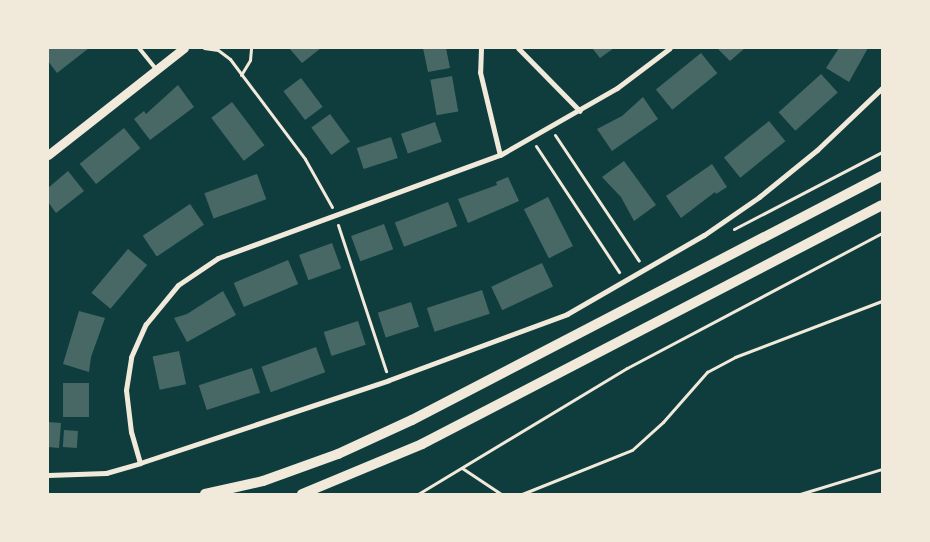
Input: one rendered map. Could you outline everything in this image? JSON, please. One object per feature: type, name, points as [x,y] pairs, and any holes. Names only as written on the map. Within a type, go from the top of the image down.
[{"type":"main road","points":[[206,494],[262,480],[338,454],[412,420],[882,176]]},
{"type":"main road","points":[[302,494],[422,444],[882,205]]},
{"type":"street","points":[[48,155],[184,48]]},
{"type":"street","points":[[481,48],[480,72],[500,155]]},
{"type":"street","points":[[518,48],[580,112]]},
{"type":"street","points":[[140,463],[131,432],[126,390],[138,340],[161,304],[178,285],[218,258],[500,155],[580,112],[670,48]]},
{"type":"street","points":[[48,475],[106,473],[140,463],[389,380],[567,314],[704,235],[760,197],[810,156],[882,88]]},
{"type":"lane","points":[[139,48],[156,69]]},
{"type":"path","points":[[204,48],[224,54],[305,159],[327,195],[389,380]]},
{"type":"path","points":[[241,75],[250,60],[251,48]]},
{"type":"path","points":[[551,128],[644,270]]},
{"type":"path","points":[[531,140],[625,281]]},
{"type":"path","points":[[704,235],[726,233],[882,152]]},
{"type":"path","points":[[418,494],[626,368],[882,233]]},
{"type":"path","points":[[522,494],[632,450],[663,422],[691,386],[707,372],[728,361],[882,301]]},
{"type":"path","points":[[462,468],[501,494]]},
{"type":"path","points":[[800,494],[882,469]]},
{"type":"building","points":[[48,48],[89,48],[57,73],[48,61]]},
{"type":"building","points":[[289,48],[321,48],[302,63]]},
{"type":"building","points":[[423,48],[446,48],[450,68],[428,72]]},
{"type":"building","points":[[592,48],[614,48],[600,58]]},
{"type":"building","points":[[717,48],[745,48],[730,61]]},
{"type":"building","points":[[839,48],[868,48],[849,82],[826,68]]},
{"type":"building","points":[[701,53],[717,73],[672,110],[656,90]]},
{"type":"building","points":[[821,74],[838,93],[795,131],[779,112]]},
{"type":"building","points":[[452,76],[458,111],[437,115],[430,80]]},
{"type":"building","points":[[301,78],[323,107],[305,120],[283,91]]},
{"type":"building","points":[[178,85],[194,107],[150,140],[134,119],[144,111],[146,114]]},
{"type":"building","points":[[643,97],[658,119],[612,151],[597,129],[622,116]]},
{"type":"building","points":[[232,102],[264,145],[244,161],[211,118]]},
{"type":"building","points":[[330,114],[350,142],[331,155],[311,128]]},
{"type":"building","points":[[769,121],[785,141],[740,178],[724,158]]},
{"type":"building","points":[[435,122],[442,142],[408,154],[401,134]]},
{"type":"building","points":[[124,128],[140,148],[96,184],[80,164]]},
{"type":"building","points":[[391,137],[398,158],[364,169],[357,148]]},
{"type":"building","points":[[624,161],[656,205],[634,221],[621,197],[602,177]]},
{"type":"building","points":[[712,164],[727,187],[716,194],[715,192],[681,218],[666,196]]},
{"type":"building","points":[[68,171],[84,191],[56,213],[48,202],[48,188]]},
{"type":"building","points":[[257,174],[266,199],[214,219],[204,193]]},
{"type":"building","points":[[508,177],[519,201],[468,223],[458,199],[497,185],[496,182]]},
{"type":"building","points":[[548,197],[573,246],[549,258],[524,209]]},
{"type":"building","points":[[448,202],[457,226],[404,247],[395,222]]},
{"type":"building","points":[[190,204],[204,225],[157,257],[143,236]]},
{"type":"building","points":[[384,224],[393,249],[360,261],[351,236]]},
{"type":"building","points":[[332,243],[341,268],[308,280],[299,255]]},
{"type":"building","points":[[128,249],[147,265],[111,309],[91,293]]},
{"type":"building","points":[[288,260],[298,284],[244,307],[234,283]]},
{"type":"building","points":[[542,263],[553,287],[502,310],[491,287]]},
{"type":"building","points":[[482,290],[490,314],[435,332],[427,308]]},
{"type":"building","points":[[223,291],[236,315],[187,342],[174,318],[187,314]]},
{"type":"building","points":[[411,302],[419,327],[386,338],[378,313]]},
{"type":"building","points":[[79,311],[105,318],[91,357],[89,372],[63,364]]},
{"type":"building","points":[[358,321],[366,345],[331,356],[324,332]]},
{"type":"building","points":[[316,347],[325,372],[271,392],[261,367]]},
{"type":"building","points":[[179,351],[186,384],[160,390],[153,357]]},
{"type":"building","points":[[252,368],[260,393],[207,410],[199,385]]},
{"type":"building","points":[[63,383],[89,383],[89,417],[63,417]]},
{"type":"building","points":[[48,422],[61,423],[59,448],[48,447]]},
{"type":"building","points":[[64,430],[78,431],[77,448],[63,447]]}]
